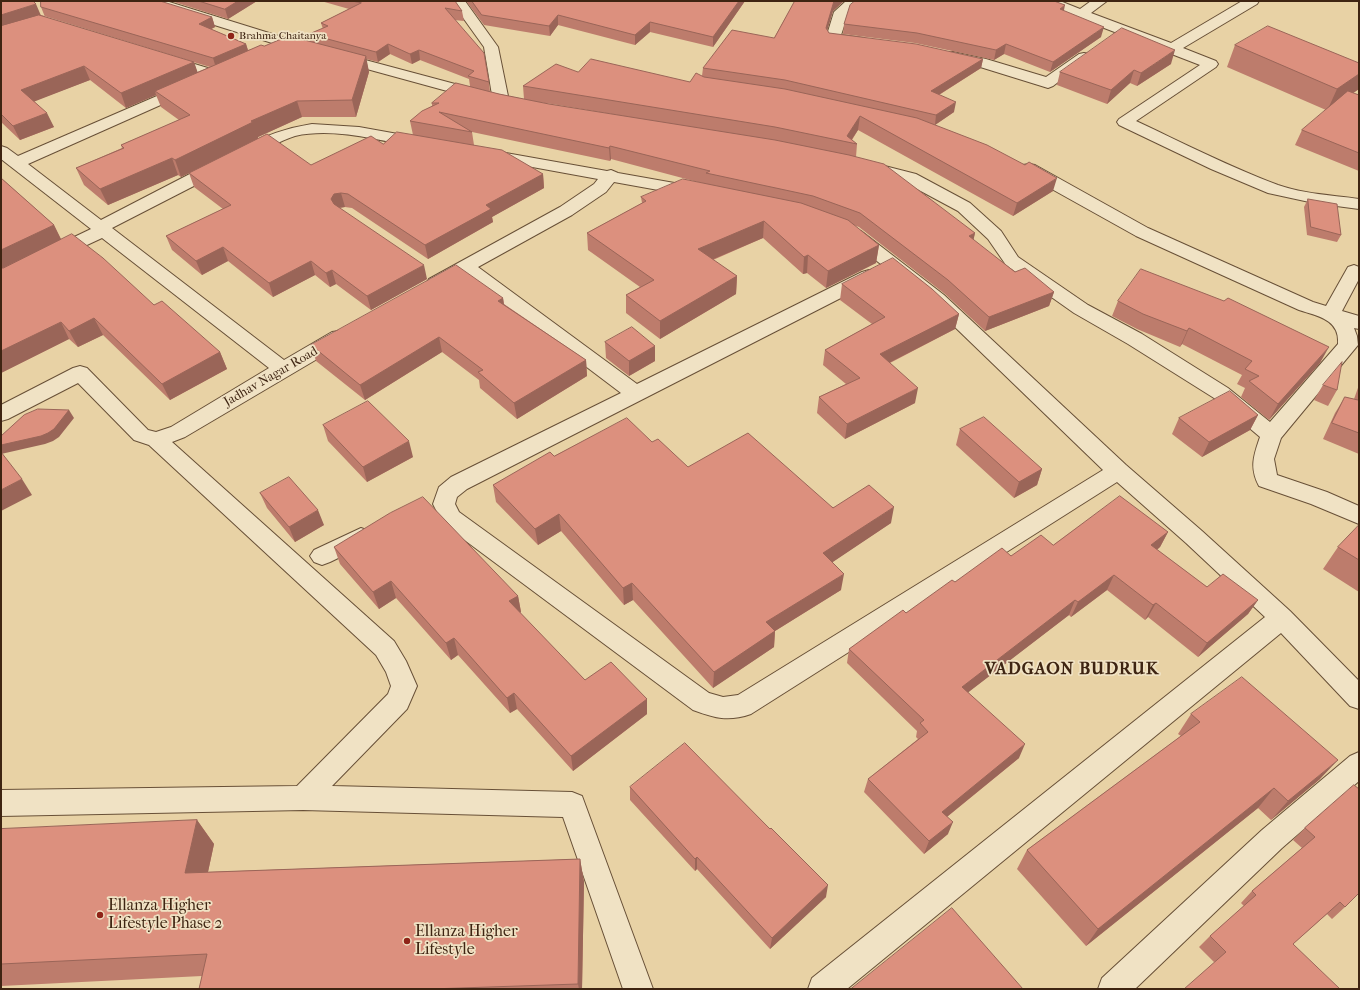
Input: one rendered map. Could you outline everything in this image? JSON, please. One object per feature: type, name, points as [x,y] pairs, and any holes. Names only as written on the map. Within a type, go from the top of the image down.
[{"type":"street","points":[[152,1],[288,44],[508,102],[491,47],[458,1]]},
{"type":"street","points":[[854,1],[841,12],[833,38],[870,43]]},
{"type":"street","points":[[1047,1],[1081,14],[1116,34],[1172,49],[1211,64],[1125,122],[1217,166],[1274,189],[1314,198],[1359,204]]},
{"type":"street","points":[[1081,14],[1100,1]]},
{"type":"street","points":[[1172,49],[1252,1]]},
{"type":"street","points":[[266,53],[288,44]]},
{"type":"street","points":[[937,53],[982,62],[1048,83],[1097,48]]},
{"type":"street","points":[[157,57],[216,75]]},
{"type":"street","points":[[15,163],[230,69]]},
{"type":"street","points":[[39,262],[253,148],[278,137],[298,131],[317,129],[343,131],[434,145]]},
{"type":"street","points":[[1,151],[283,369]]},
{"type":"street","points":[[473,152],[611,175],[711,194]]},
{"type":"street","points":[[1017,163],[1142,232],[1306,306],[1359,323]]},
{"type":"street","points":[[857,164],[910,178],[964,207],[995,235],[1012,261],[1081,309],[1135,339],[1221,393],[1272,434]]},
{"type":"street","points":[[422,291],[436,275],[466,267],[566,211],[600,188],[611,175]]},
{"type":"street","points":[[839,227],[852,232],[937,299],[1118,471],[1194,537],[1282,618],[1359,698]]},
{"type":"street","points":[[426,503],[447,493],[459,483],[891,264]]},
{"type":"street","points":[[466,267],[636,394]]},
{"type":"street","points":[[1332,314],[1354,271]]},
{"type":"street","points":[[1332,314],[1346,329],[1349,338],[1348,345],[1272,434],[1263,459],[1266,480],[1319,498],[1359,515]]},
{"type":"street","name":"Jadhav Nagar Road","points":[[156,440],[178,432],[283,369],[352,330]]},
{"type":"street","points":[[1,413],[80,373],[141,435],[156,440],[385,648],[397,668],[404,686],[398,701],[303,798]]},
{"type":"street","points":[[447,493],[444,504],[451,518],[702,702],[723,708],[742,706],[1118,471]]},
{"type":"street","points":[[322,556],[378,528]]},
{"type":"street","points":[[823,989],[1282,618]]},
{"type":"street","points":[[1113,989],[1272,839],[1359,764]]},
{"type":"street","points":[[1,803],[303,798],[572,805],[638,989]]},
{"type":"building","points":[[1,1],[33,1],[36,4],[1,15]]},
{"type":"building","points":[[41,1],[160,1],[212,17],[199,24],[246,44],[213,58],[41,7]]},
{"type":"building","points":[[199,1],[238,1],[225,9]]},
{"type":"building","points":[[352,1],[455,1],[462,11],[445,8],[484,53],[489,82],[468,76],[474,71],[419,50],[410,54],[388,44],[376,52],[309,34],[328,26],[321,23],[361,3]]},
{"type":"building","points":[[472,1],[739,1],[713,37],[650,22],[635,35],[558,15],[549,26],[482,15]]},
{"type":"building","points":[[795,1],[834,1],[826,28],[829,33],[916,44],[983,59],[931,91],[956,102],[936,115],[785,80],[703,68],[732,30],[774,38]]},
{"type":"building","points":[[855,1],[1054,1],[1065,5],[1060,9],[1104,27],[1053,62],[1006,44],[996,50],[917,33],[844,24],[850,5]]},
{"type":"building","points":[[39,15],[194,62],[121,93],[84,66],[21,90],[47,113],[13,126],[1,114],[1,26]]},
{"type":"building","points":[[1268,26],[1359,63],[1359,74],[1337,89],[1235,45]]},
{"type":"building","points":[[1122,28],[1175,50],[1141,73],[1134,70],[1111,90],[1060,72]]},
{"type":"building","points":[[289,36],[366,56],[352,100],[297,101],[251,121],[253,122],[175,160],[172,158],[100,189],[76,168],[124,148],[121,145],[190,115],[155,91],[261,45],[264,46]]},
{"type":"building","points":[[591,59],[690,82],[696,73],[704,77],[785,89],[917,118],[987,145],[1025,165],[1029,162],[1057,178],[1017,203],[860,116],[847,136],[857,144],[775,127],[523,86],[556,64],[578,72]]},
{"type":"building","points":[[456,83],[499,94],[549,104],[775,140],[849,155],[884,164],[975,233],[969,236],[1015,272],[1025,268],[1054,292],[989,317],[948,280],[860,213],[813,196],[706,173],[710,171],[610,146],[609,148],[439,112],[472,132],[410,121],[422,111],[439,103],[432,103]]},
{"type":"building","points":[[1348,91],[1359,95],[1359,153],[1302,130]]},
{"type":"building","points":[[397,132],[502,150],[543,174],[486,205],[491,209],[425,245],[348,194],[334,194],[331,199],[334,204],[424,265],[367,296],[332,270],[326,273],[311,261],[269,283],[223,247],[196,261],[166,236],[231,205],[189,173],[267,134],[311,165],[371,136],[383,144]]},
{"type":"building","points":[[1,178],[54,225],[1,250]]},
{"type":"building","points":[[683,179],[801,203],[848,220],[879,245],[828,271],[808,255],[804,257],[764,221],[698,249],[737,276],[660,321],[626,295],[654,280],[587,233],[646,201],[641,197]]},
{"type":"building","points":[[1308,199],[1337,204],[1341,235],[1311,227]]},
{"type":"building","points":[[72,234],[103,258],[154,305],[162,301],[220,352],[162,384],[94,318],[69,331],[61,322],[1,351],[1,268]]},
{"type":"building","points":[[893,258],[932,289],[959,314],[880,354],[918,388],[847,424],[819,397],[860,378],[825,350],[885,317],[842,284]]},
{"type":"building","points":[[456,265],[503,298],[498,301],[586,360],[514,403],[478,372],[483,370],[439,337],[360,385],[311,345]]},
{"type":"building","points":[[1141,269],[1224,301],[1228,298],[1329,347],[1278,404],[1249,381],[1259,376],[1245,369],[1252,361],[1189,328],[1187,331],[1143,314],[1118,301]]},
{"type":"building","points":[[632,327],[655,346],[629,361],[605,342]]},
{"type":"building","points":[[1342,362],[1337,390],[1323,385]]},
{"type":"building","points":[[1230,391],[1258,415],[1209,442],[1179,418]]},
{"type":"building","points":[[1345,397],[1359,399],[1359,433],[1332,423]]},
{"type":"building","points":[[368,401],[409,441],[363,467],[323,425]]},
{"type":"building","points":[[38,409],[69,410],[54,429],[48,433],[1,445],[1,436],[24,415]]},
{"type":"building","points":[[984,417],[1042,469],[1019,482],[960,429]]},
{"type":"building","points":[[627,418],[652,442],[658,439],[688,467],[748,433],[833,508],[869,485],[894,507],[823,553],[844,574],[766,622],[775,631],[714,672],[632,583],[623,588],[559,514],[535,529],[493,485],[550,452],[554,456]]},
{"type":"building","points":[[1,452],[22,479],[1,490]]},
{"type":"building","points":[[289,477],[318,510],[289,527],[260,493]]},
{"type":"building","points":[[1120,496],[1168,532],[1151,545],[1207,587],[1223,574],[1258,600],[1207,643],[1156,603],[1153,605],[1114,575],[1078,602],[1075,600],[962,687],[1025,744],[942,812],[953,822],[929,841],[868,779],[928,732],[920,723],[924,720],[849,649],[903,610],[906,613],[952,580],[955,582],[1002,548],[1011,556],[1041,535],[1053,545]]},
{"type":"building","points":[[423,497],[518,596],[509,601],[585,680],[611,662],[647,699],[571,756],[514,693],[507,698],[454,638],[446,643],[391,581],[373,592],[334,547],[390,513]]},
{"type":"building","points":[[1359,525],[1359,560],[1338,547]]},
{"type":"building","points":[[1242,677],[1338,760],[1288,801],[1274,788],[1098,929],[1027,850],[1200,722],[1191,714]]},
{"type":"building","points":[[685,743],[828,885],[772,938],[697,857],[695,859],[630,787]]},
{"type":"building","points":[[1354,785],[1359,789],[1359,893],[1345,907],[1340,902],[1293,944],[1340,989],[1184,989],[1226,952],[1210,936],[1256,895],[1252,891],[1315,837],[1305,828]]},
{"type":"building","points":[[197,820],[185,873],[580,859],[578,984],[430,989],[199,989],[207,954],[1,964],[1,829]]},
{"type":"building","points":[[952,908],[1023,989],[851,989]]},
{"type":"place","name":"Brahma Chaitanya","points":[[231,36]]},
{"type":"place","name":"Ellanza Higher Lifestyle Phase 2","points":[[100,915]]},
{"type":"place","name":"Ellanza Higher Lifestyle","points":[[407,941]]},
{"type":"district","name":"VADGAON BUDRUK","points":[[1072,670]]}]
